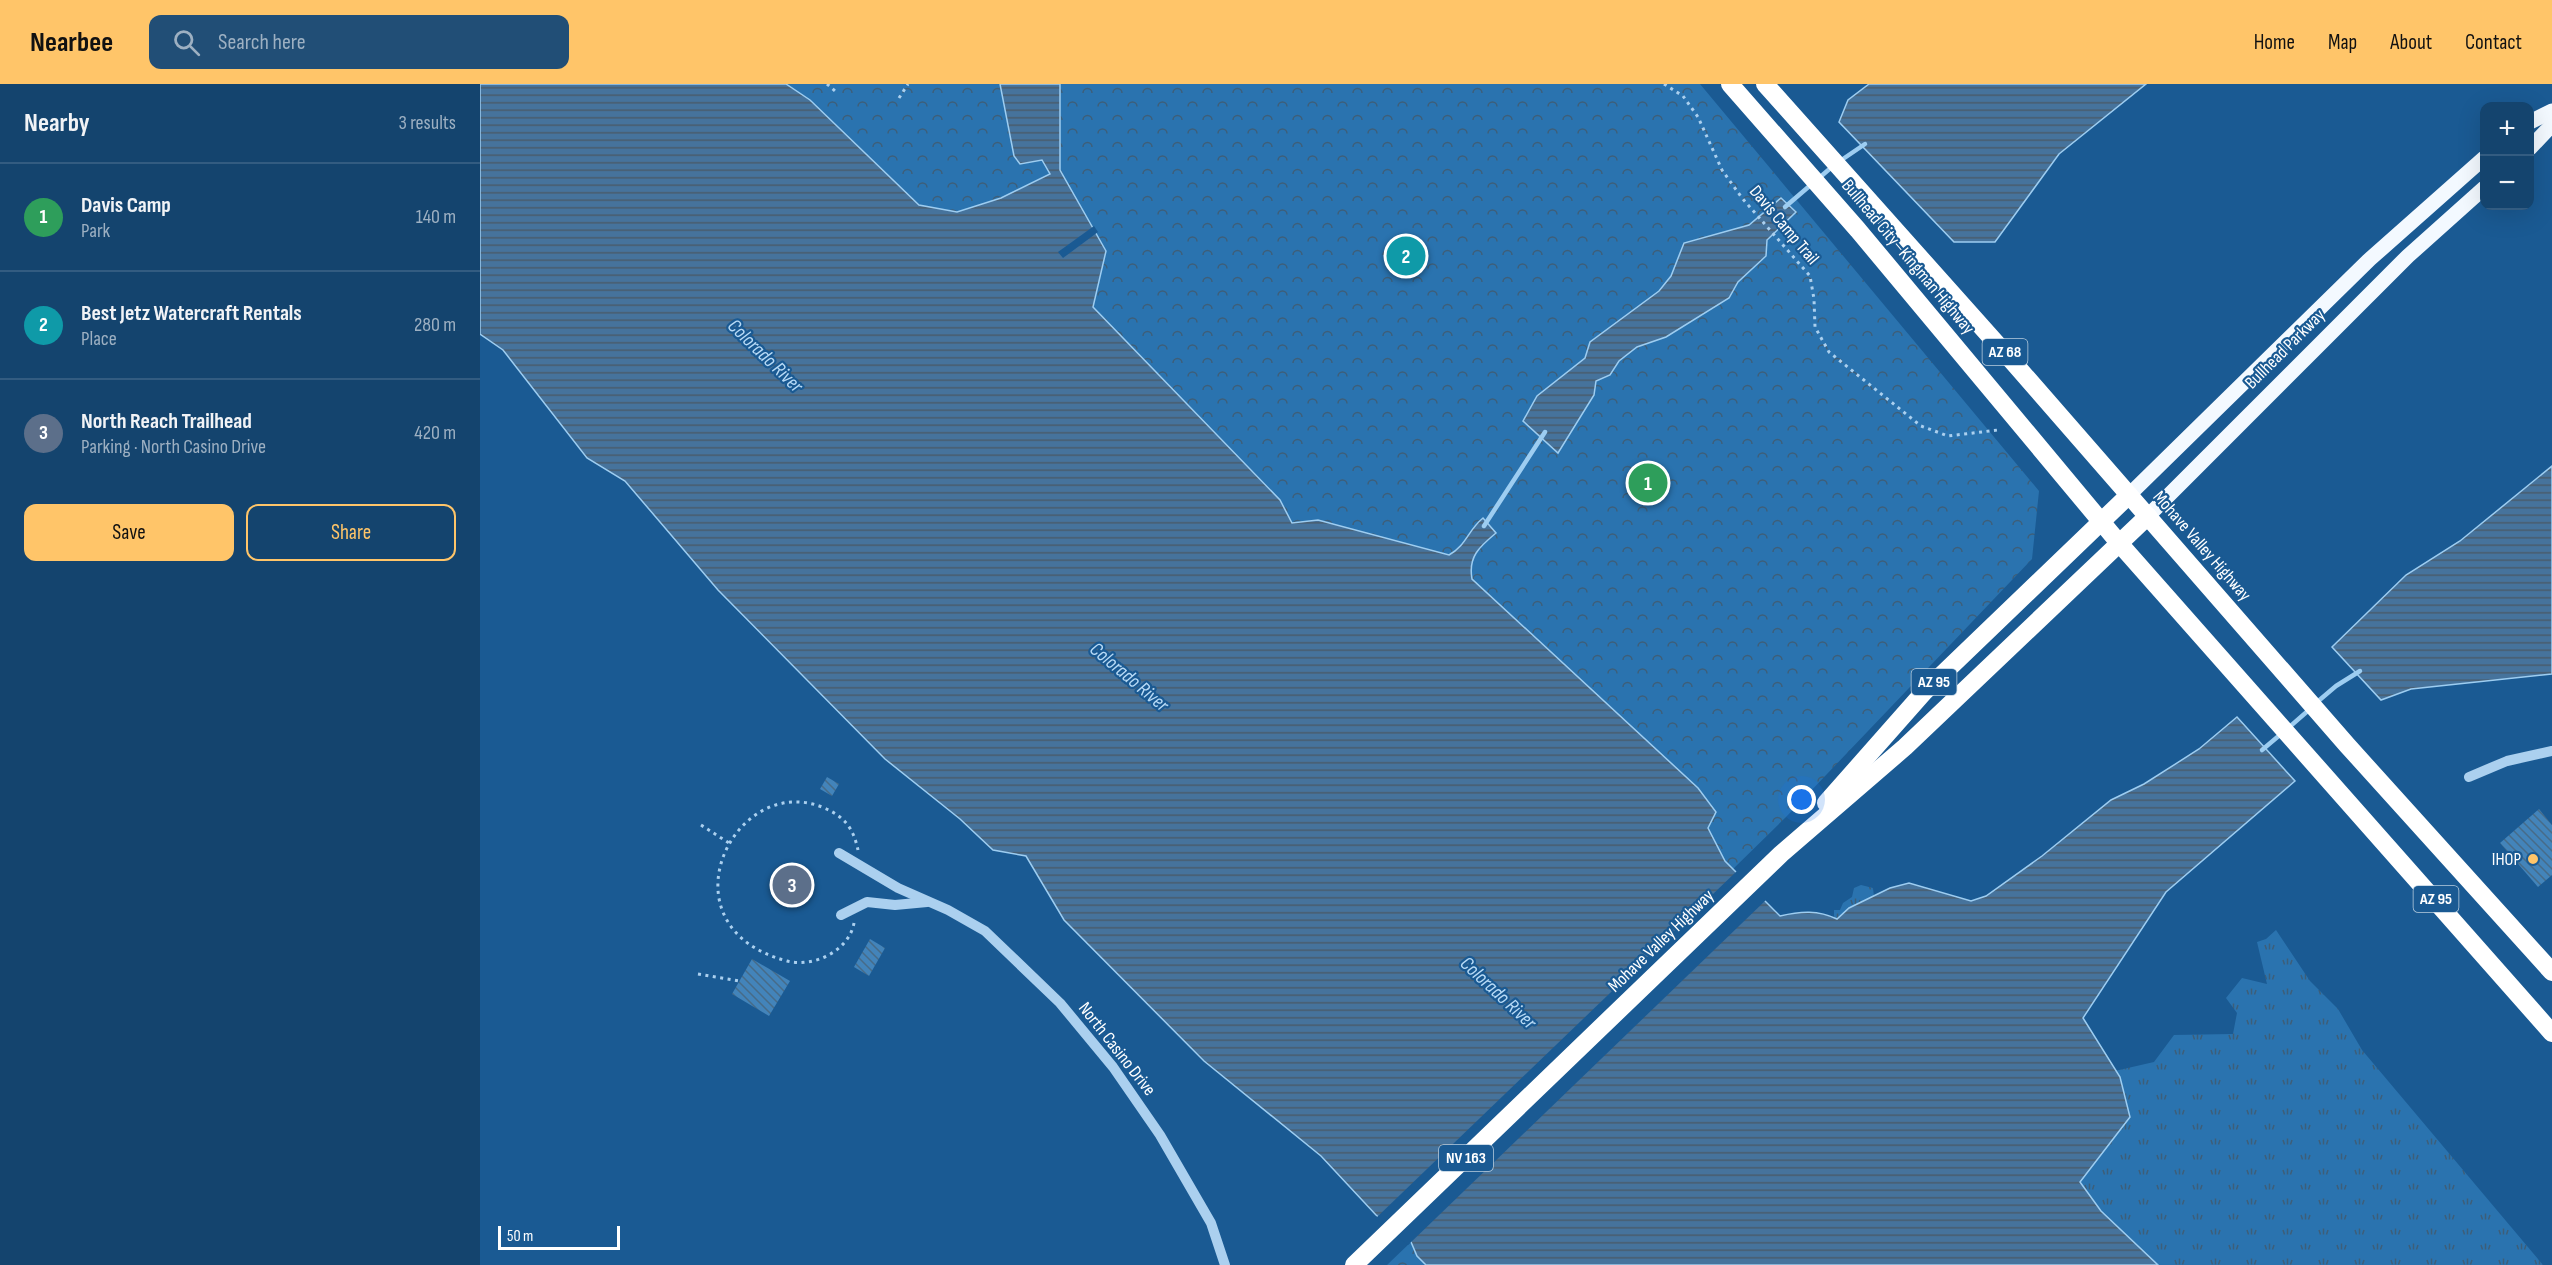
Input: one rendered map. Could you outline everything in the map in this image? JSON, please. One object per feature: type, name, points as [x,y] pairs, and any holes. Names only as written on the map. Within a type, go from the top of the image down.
[{"type":"highway","name":"Bullhead City–Kingman Highway","points":[[1730,84],[1858,230],[2119,543]]},
{"type":"highway","name":"Bullhead City–Kingman Highway","points":[[1765,84],[2129,495]]},
{"type":"highway","name":"Mohave Valley Highway","points":[[1781,854],[1924,692],[2129,495],[2347,745],[2552,972]]},
{"type":"highway","name":"Bullhead Parkway","points":[[2119,543],[2148,516]]},
{"type":"highway","name":"Mohave Valley Highway","points":[[1570,1058],[1781,854],[1905,747],[2119,543]]},
{"type":"highway","name":"AZ 95","points":[[2119,543],[2552,1033]]},
{"type":"highway","name":"NV 163","points":[[1358,1263],[1570,1058]]},
{"type":"main road","points":[[2534,120],[2552,111]]},
{"type":"main road","points":[[2534,143],[2552,125]]},
{"type":"main road","name":"Bullhead Parkway","points":[[2129,495],[2370,259],[2480,162]]},
{"type":"main road","name":"Bullhead Parkway","points":[[2148,516],[2408,256],[2480,192]]},
{"type":"street","points":[[2469,777],[2507,761],[2552,751]]},
{"type":"street","name":"North Casino Drive","points":[[839,853],[898,888],[967,919],[1002,944],[1060,1003],[1113,1067],[1160,1135],[1211,1223],[1225,1265]]},
{"type":"street","name":"North Casino Drive","points":[[859,904],[867,902],[895,905],[928,902]]},
{"type":"street","points":[[841,915],[859,904]]},
{"type":"path","points":[[827,84],[835,91]]},
{"type":"path","points":[[898,98],[908,84]]},
{"type":"path","name":"Davis Camp Trail","points":[[1664,84],[1683,96],[1698,117],[1722,170],[1742,198],[1810,276],[1815,327],[1829,352],[1921,426],[1948,436],[1998,430]]},
{"type":"path","points":[[859,904],[853,928],[842,948],[829,955],[795,964],[753,949],[732,931],[719,901],[718,877],[729,843],[748,820],[762,811],[779,805],[813,804],[847,822],[852,829],[860,864]]},
{"type":"path","points":[[701,825],[729,843]]},
{"type":"path","points":[[698,974],[739,981]]},
{"type":"green space","points":[[786,84],[1700,84],[2039,491],[2032,559],[1786,817],[1733,869],[1725,861],[1708,828],[1716,812],[1698,788],[1472,579],[1464,542],[1460,549],[1449,555],[1318,520],[1292,523],[1280,500],[1093,307],[1106,250],[1050,174],[1001,198],[957,212],[920,205],[810,100]]},
{"type":"green space","points":[[1861,885],[1873,888],[1874,897],[2106,1073],[2154,1062],[2174,1035],[2233,1034],[2237,1013],[2226,998],[2242,978],[2267,984],[2257,942],[2266,939],[2276,930],[2310,981],[2338,1009],[2362,1050],[2543,1265],[2158,1265],[2101,1211],[2066,1162],[1842,923],[1834,918],[1834,910],[1840,910],[1843,903],[1852,897],[1854,888]]},
{"type":"green space","points":[[1411,1242],[1417,1256],[1426,1265],[1387,1265]]},
{"type":"water","name":"Colorado River","points":[[480,84],[786,84],[810,100],[919,205],[957,212],[1001,198],[1050,174],[1042,160],[1020,164],[1014,156],[1000,84],[1060,84],[1060,170],[1106,251],[1093,307],[1280,500],[1292,523],[1318,520],[1449,555],[1459,547],[1483,518],[1496,533],[1473,558],[1472,579],[1698,788],[1716,812],[1708,828],[1725,861],[1780,916],[1809,912],[1837,919],[1849,908],[1890,888],[1909,883],[1971,901],[1986,896],[2042,856],[2111,800],[2144,784],[2199,749],[2237,717],[2295,781],[2166,892],[2083,1018],[2120,1077],[2130,1117],[2080,1182],[2101,1211],[2158,1265],[1426,1265],[1417,1256],[1411,1242],[1376,1215],[1321,1156],[1204,1061],[1064,920],[1026,856],[993,850],[960,819],[885,759],[718,590],[625,481],[587,458],[503,350],[480,334]]},
{"type":"water","points":[[1869,84],[2146,84],[2059,154],[1995,242],[1954,242],[1839,122],[1848,100]]},
{"type":"water","points":[[1781,198],[1796,212],[1767,240],[1766,256],[1738,282],[1729,298],[1666,337],[1637,347],[1619,361],[1610,375],[1596,381],[1594,395],[1558,453],[1523,421],[1537,396],[1585,358],[1590,342],[1659,291],[1671,276],[1684,243],[1749,225]]},
{"type":"water","points":[[2552,466],[2552,674],[2411,689],[2381,700],[2332,647],[2406,575],[2460,541]]},
{"type":"pier","points":[[1094,226],[1098,232],[1063,258],[1058,252]]},
{"type":"pier","points":[[1738,870],[1767,899],[1408,1245],[1375,1219]]},
{"type":"building","points":[[1410,242],[1420,252],[1401,270],[1391,261]]},
{"type":"building","points":[[827,777],[839,784],[832,796],[820,789]]},
{"type":"building","name":"IHOP","points":[[2539,809],[2552,825],[2552,875],[2538,887],[2500,843]]},
{"type":"building","points":[[870,939],[885,948],[869,976],[854,967]]},
{"type":"building","points":[[752,959],[790,981],[769,1016],[732,994]]},
{"type":"waterway","points":[[1840,161],[1865,144]]},
{"type":"waterway","points":[[1819,178],[1833,166]]},
{"type":"waterway","points":[[1785,207],[1813,183]]},
{"type":"waterway","points":[[1484,526],[1545,432]]},
{"type":"waterway","points":[[2316,703],[2336,686],[2360,671]]},
{"type":"waterway","points":[[2287,729],[2310,709]]},
{"type":"waterway","points":[[2262,750],[2281,734]]},
{"type":"place","name":"Best Jetz Watercraft Rentals","points":[[1406,256]]},
{"type":"place","name":"Davis Camp","points":[[1648,483]]},
{"type":"place","name":"IHOP","points":[[2533,859]]},
{"type":"place","name":"North Reach Trailhead","points":[[792,885]]}]
